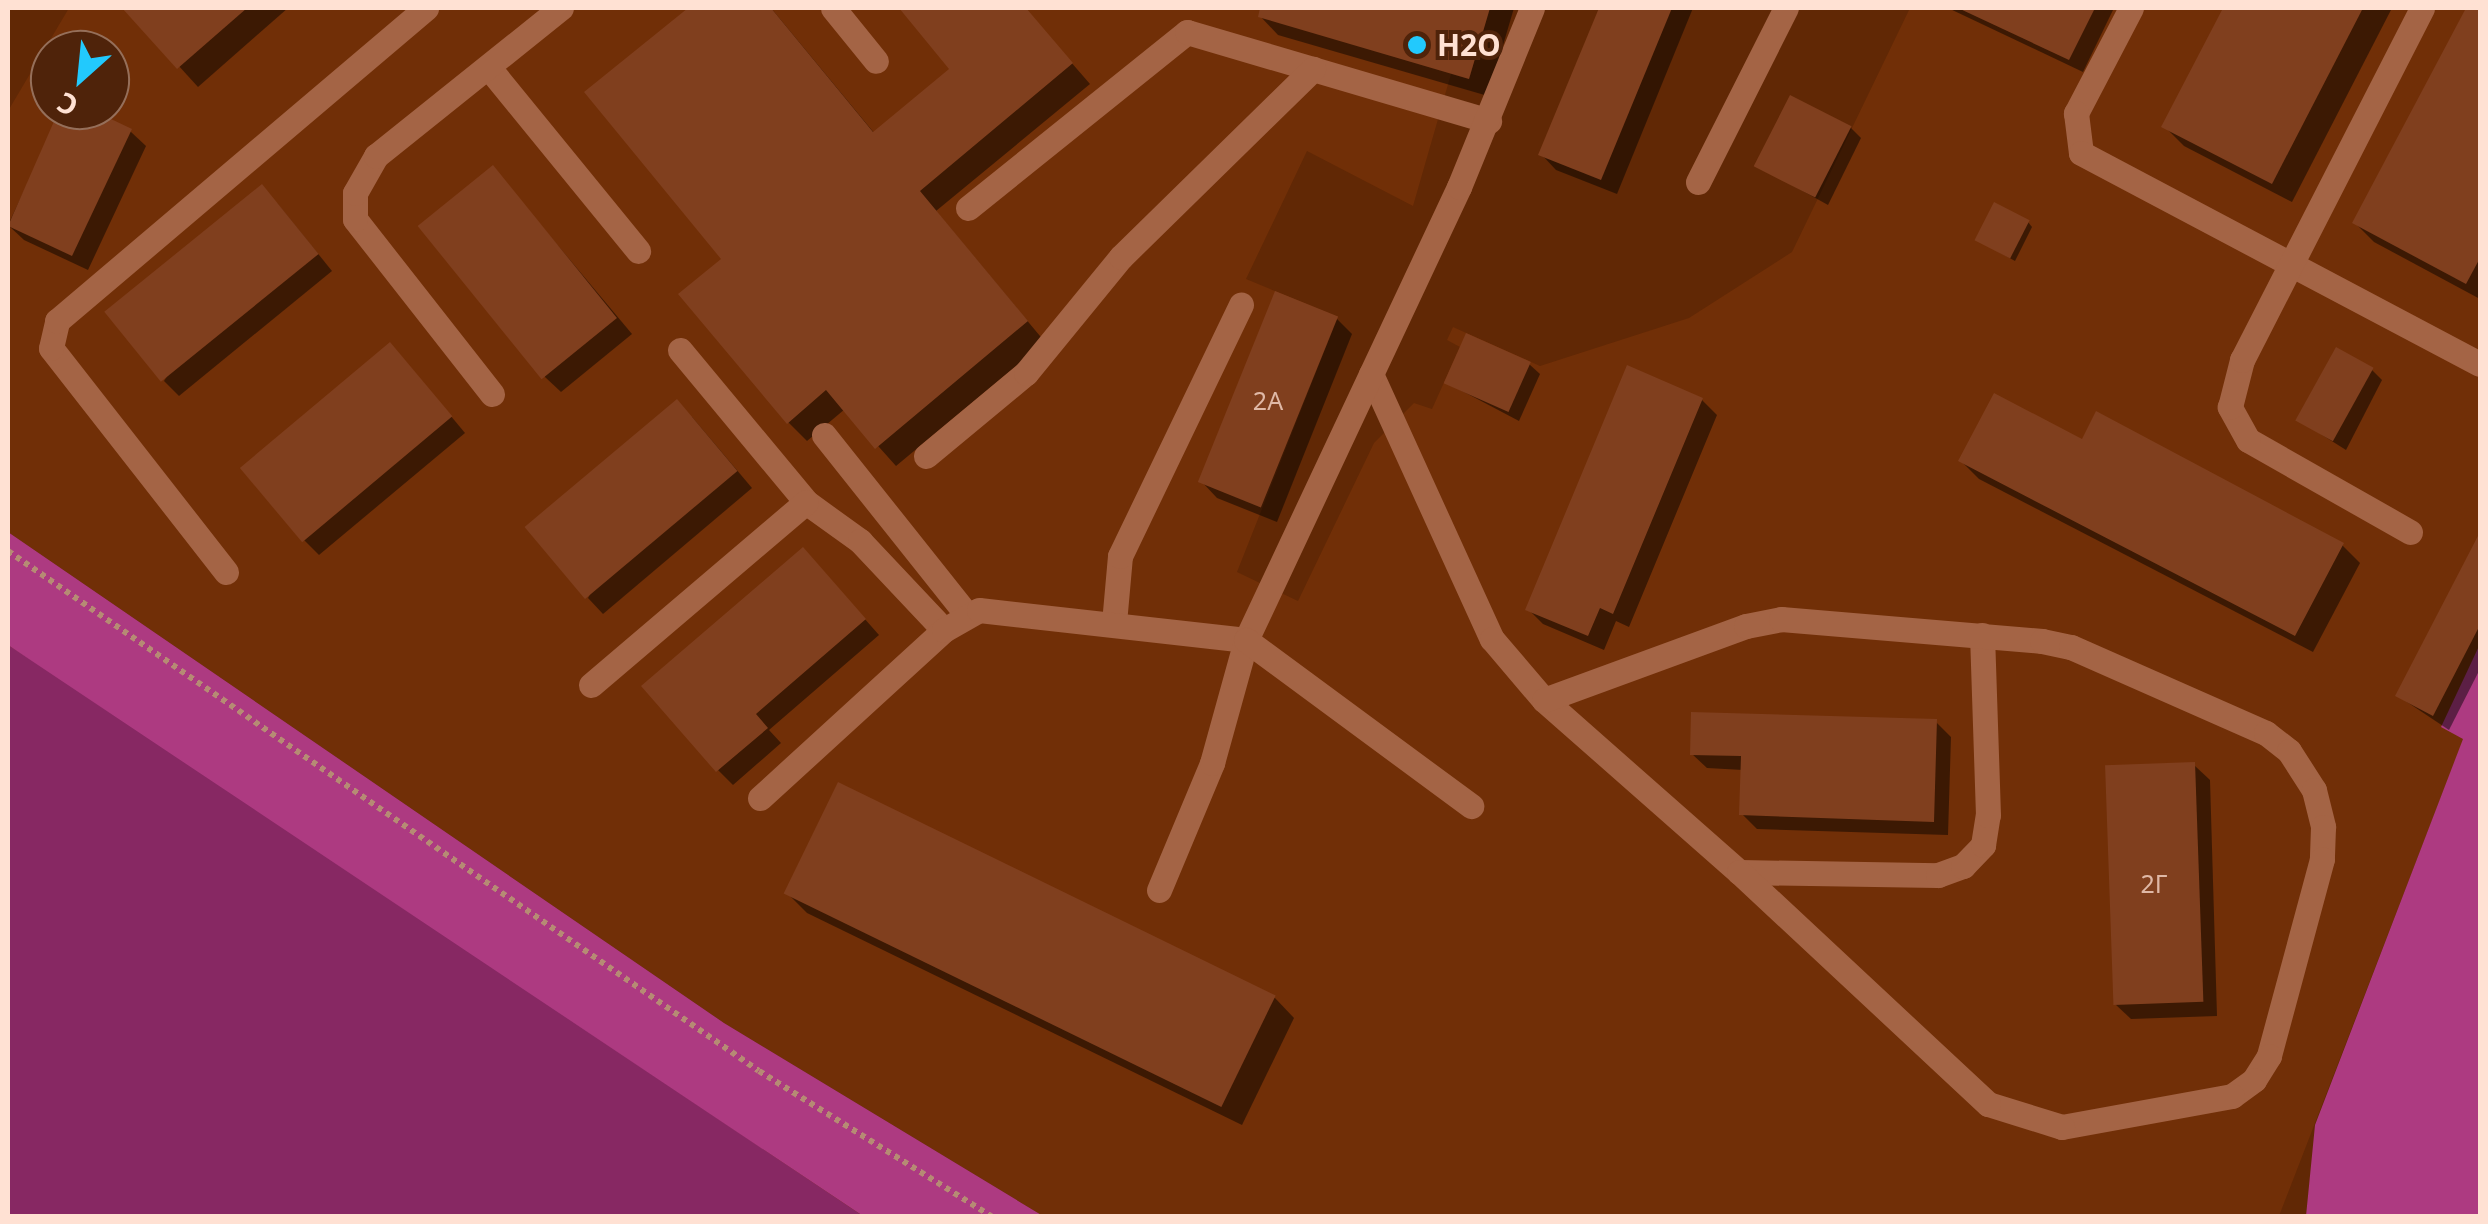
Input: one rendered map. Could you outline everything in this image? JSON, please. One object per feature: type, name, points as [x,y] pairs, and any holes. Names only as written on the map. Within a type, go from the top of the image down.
[{"type":"lane","points":[[226,572],[52,348],[57,321],[426,8]]},
{"type":"lane","points":[[492,394],[355,218],[356,193],[376,156],[561,8]]},
{"type":"lane","points":[[833,8],[876,61]]},
{"type":"lane","points":[[1159,890],[1217,748],[1246,640],[1489,121],[1532,8]]},
{"type":"lane","points":[[1698,182],[1786,8]]},
{"type":"lane","points":[[2131,8],[2076,113],[2081,153],[2480,364]]},
{"type":"lane","points":[[2410,532],[2248,440],[2236,427],[2232,384],[2422,8]]},
{"type":"lane","points":[[968,208],[1187,32],[1489,121]]},
{"type":"lane","points":[[489,68],[638,251]]},
{"type":"lane","points":[[926,456],[1026,373],[1121,258],[1313,69]]},
{"type":"lane","points":[[1114,623],[1120,556],[1241,306]]},
{"type":"lane","points":[[680,350],[806,502],[860,541],[944,630]]},
{"type":"lane","points":[[1371,374],[1492,639],[1544,700],[1739,872],[1988,1104],[2024,1120],[2062,1127],[2232,1096],[2254,1080],[2270,1056],[2322,859],[2314,790],[2289,752],[2266,733],[2071,647],[1982,635],[1781,619],[1544,700]]},
{"type":"lane","points":[[824,435],[967,615]]},
{"type":"lane","points":[[592,685],[806,502]]},
{"type":"lane","points":[[760,798],[944,630],[967,615],[994,608],[1246,640],[1471,806]]},
{"type":"lane","points":[[1739,872],[1938,874],[1962,866],[1983,845],[1988,815],[1982,635]]},
{"type":"path","points":[[8,551],[758,1072],[991,1216]]},
{"type":"shaded area","points":[[69,8],[1490,8],[1469,79],[1451,74],[1413,206],[1307,151],[1246,279],[1338,317],[1237,572],[1298,601],[1374,443],[1414,403],[1432,409],[1460,347],[1447,340],[1453,327],[1540,366],[1689,318],[1792,252],[1910,8],[2480,8],[2480,651],[2442,727],[2464,738],[2279,1216],[1043,1216],[724,1023],[8,532],[8,111],[30,74],[30,130],[130,130],[130,30],[56,30]]},
{"type":"shaded area","points":[[8,532],[724,1023],[1043,1216],[863,1216],[8,645]]},
{"type":"shaded area","points":[[2480,644],[2480,1216],[2306,1216],[2315,1125],[2463,739],[2441,727]]},
{"type":"shaded area","points":[[8,645],[75,687],[863,1216],[8,1216]]},
{"type":"building","points":[[122,8],[247,8],[177,69]]},
{"type":"building","points":[[688,8],[771,8],[873,132],[949,69],[899,8],[1026,8],[1073,63],[920,191],[1028,321],[875,449],[826,390],[787,424],[678,294],[721,259],[584,92]]},
{"type":"building","name":"Н2О","points":[[1260,8],[1490,8],[1469,79],[1258,17]]},
{"type":"building","points":[[1599,8],[1672,8],[1601,180],[1538,155]]},
{"type":"building","points":[[1958,8],[2095,8],[2069,60]]},
{"type":"building","points":[[2223,8],[2363,8],[2272,184],[2161,127]]},
{"type":"building","points":[[2466,8],[2480,8],[2480,258],[2466,284],[2352,223]]},
{"type":"building","points":[[1790,95],[1851,126],[1815,198],[1754,166]]},
{"type":"building","points":[[132,129],[72,256],[8,226],[50,130]]},
{"type":"building","points":[[493,165],[617,318],[542,379],[418,226]]},
{"type":"building","points":[[262,184],[319,254],[161,382],[104,312]]},
{"type":"building","points":[[1994,202],[2030,220],[2010,258],[1974,240]]},
{"type":"building","points":[[1275,291],[1338,316],[1261,507],[1198,482]]},
{"type":"building","points":[[1466,333],[1531,362],[1508,412],[1444,383]]},
{"type":"building","points":[[390,342],[452,416],[302,542],[240,468]]},
{"type":"building","points":[[2336,347],[2374,368],[2333,441],[2295,420]]},
{"type":"building","points":[[1627,365],[1703,398],[1613,614],[1600,608],[1588,636],[1525,610]]},
{"type":"building","points":[[1994,393],[2082,439],[2096,411],[2344,543],[2295,636],[1958,461]]},
{"type":"building","points":[[677,399],[737,471],[585,599],[525,527]]},
{"type":"building","points":[[2480,532],[2480,625],[2433,716],[2395,696]]},
{"type":"building","points":[[803,547],[866,619],[756,714],[768,728],[716,772],[641,686]]},
{"type":"building","points":[[1691,712],[1937,719],[1934,822],[1739,815],[1741,756],[1690,755]]},
{"type":"building","points":[[2195,762],[2203,1002],[2113,1005],[2105,765]]},
{"type":"building","points":[[838,782],[1276,995],[1221,1107],[784,893]]},
{"type":"place","name":"Н2О","points":[[1417,45]]}]
